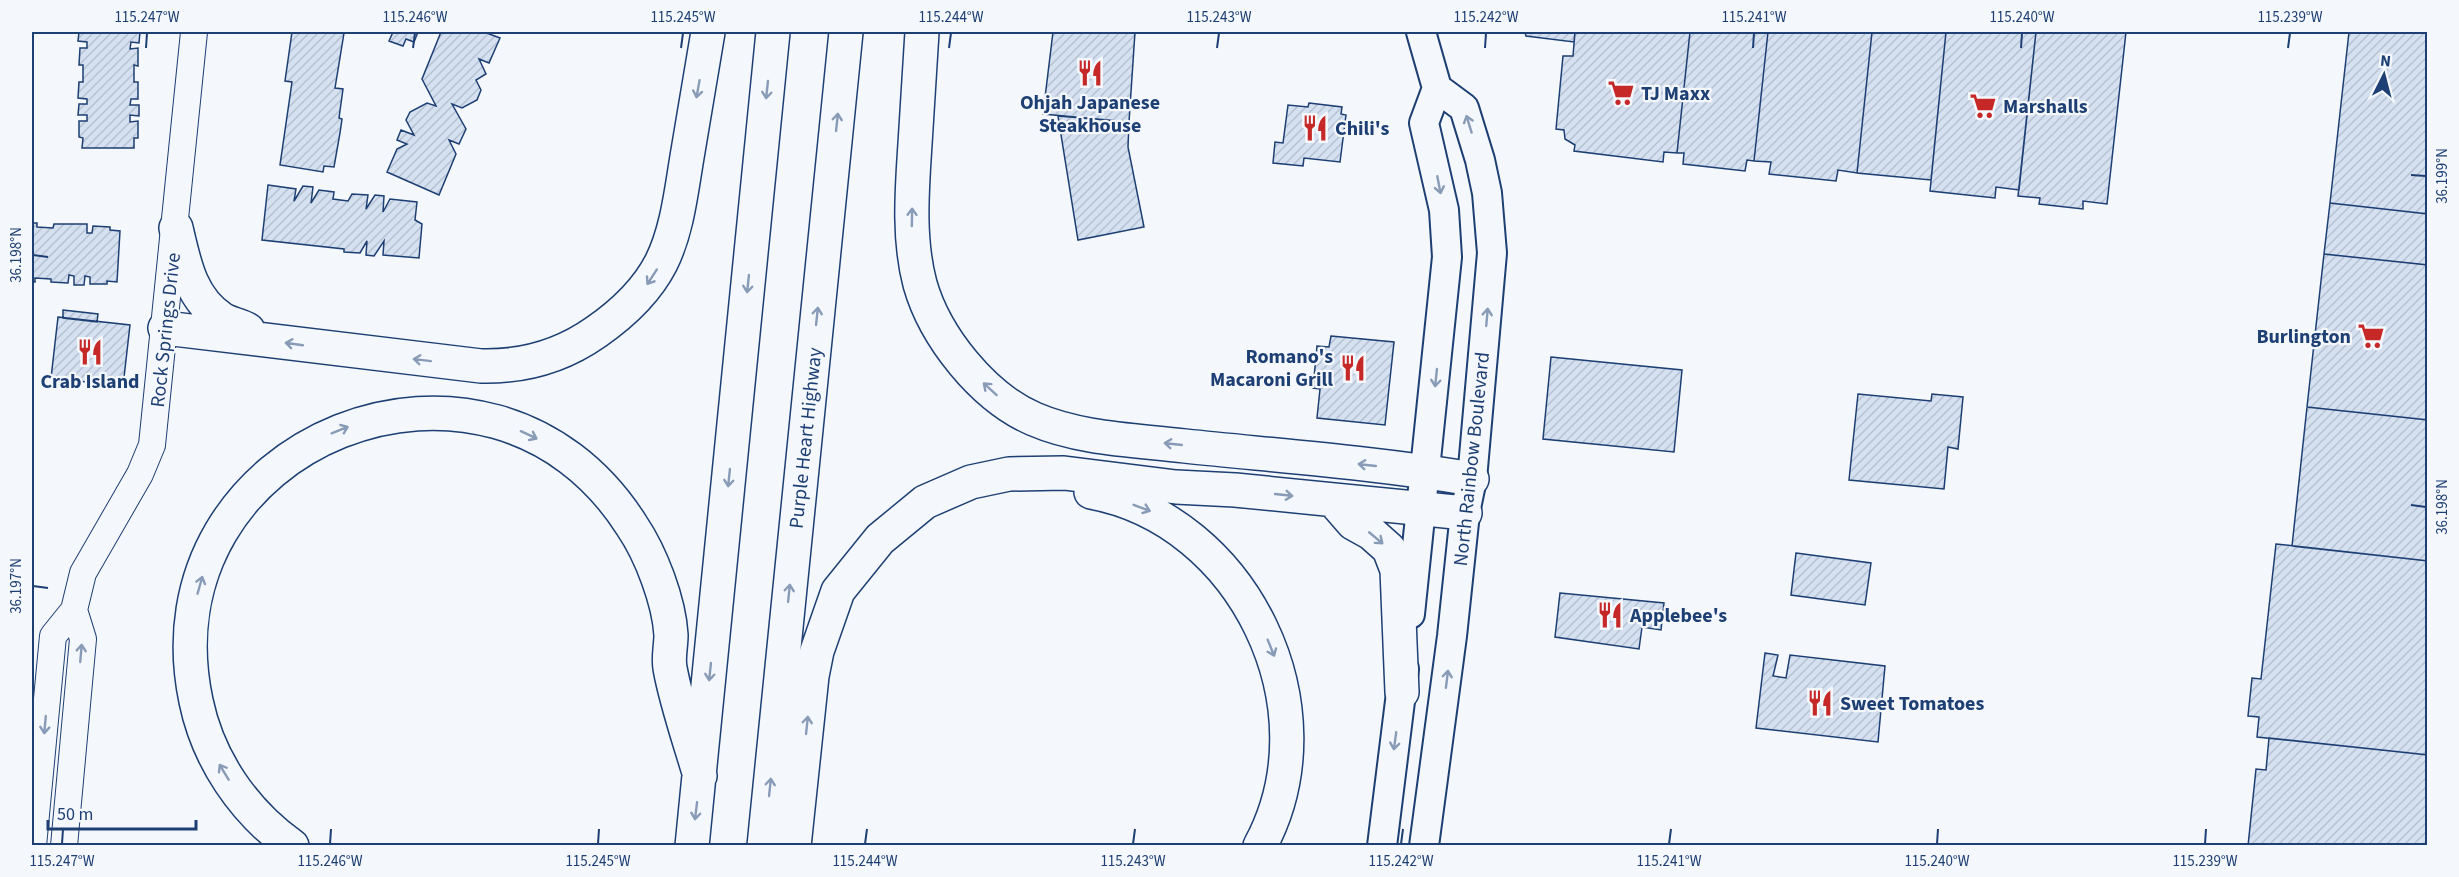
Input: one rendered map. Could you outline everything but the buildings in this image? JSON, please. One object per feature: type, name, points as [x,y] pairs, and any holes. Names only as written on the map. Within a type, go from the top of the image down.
[{"type":"highway","points":[[165,328],[457,365],[504,367],[545,358],[580,344],[639,297],[661,263],[677,217],[708,32]]},
{"type":"highway","points":[[692,846],[773,32]]},
{"type":"highway","name":"Purple Heart Highway","points":[[764,846],[846,32]]},
{"type":"highway","points":[[922,32],[913,172],[912,236],[920,285],[939,328],[961,360],[998,397],[1032,418],[1068,431],[1425,471],[1472,479]]},
{"type":"highway","points":[[176,228],[191,285],[202,302],[225,321],[246,328],[255,338]]},
{"type":"highway","points":[[292,846],[270,829],[238,795],[225,775],[205,734],[193,688],[190,665],[192,618],[196,595],[207,562],[223,531],[236,511],[267,476],[304,448],[325,437],[346,428],[392,416],[438,413],[485,419],[507,426],[551,446],[579,466],[604,489],[633,527],[656,576],[671,633],[670,667],[700,776]]},
{"type":"highway","points":[[794,846],[812,676],[824,627],[838,591],[880,539],[926,502],[971,482],[1009,474],[1064,472],[1176,487],[1235,490],[1465,513]]},
{"type":"highway","points":[[824,627],[872,564],[913,529],[948,508],[1003,492],[1050,488],[1102,494],[1149,510],[1190,538],[1227,576],[1250,608],[1273,652],[1285,701],[1286,750],[1281,789],[1260,846]]},
{"type":"highway","points":[[1333,500],[1353,523],[1371,533],[1389,549],[1397,570],[1402,692]]},
{"type":"main road","name":"Rock Springs Drive","points":[[33,846],[53,636],[74,610],[83,573],[140,474],[152,445],[176,228],[194,32]]},
{"type":"main road","points":[[1382,846],[1402,692],[1447,257],[1444,210],[1424,123],[1437,88],[1421,32]]},
{"type":"main road","name":"North Rainbow Boulevard","points":[[1424,846],[1452,636],[1465,513],[1472,479],[1492,253],[1487,193],[1480,160],[1464,108],[1437,88]]},
{"type":"main road","name":"Rock Springs Drive","points":[[64,846],[82,639],[74,610]]},
{"type":"place","name":"Ohjah Japanese Steakhouse","points":[[1090,73]]},
{"type":"place","name":"TJ Maxx","points":[[1621,93]]},
{"type":"place","name":"Marshalls","points":[[1983,106]]},
{"type":"place","name":"Chili's","points":[[1315,128]]},
{"type":"place","name":"Burlington","points":[[2371,336]]},
{"type":"place","name":"Crab Island","points":[[90,352]]},
{"type":"place","name":"Romano's Macaroni Grill","points":[[1353,368]]},
{"type":"place","name":"Applebee's","points":[[1610,615]]},
{"type":"place","name":"Sweet Tomatoes","points":[[1820,703]]}]
